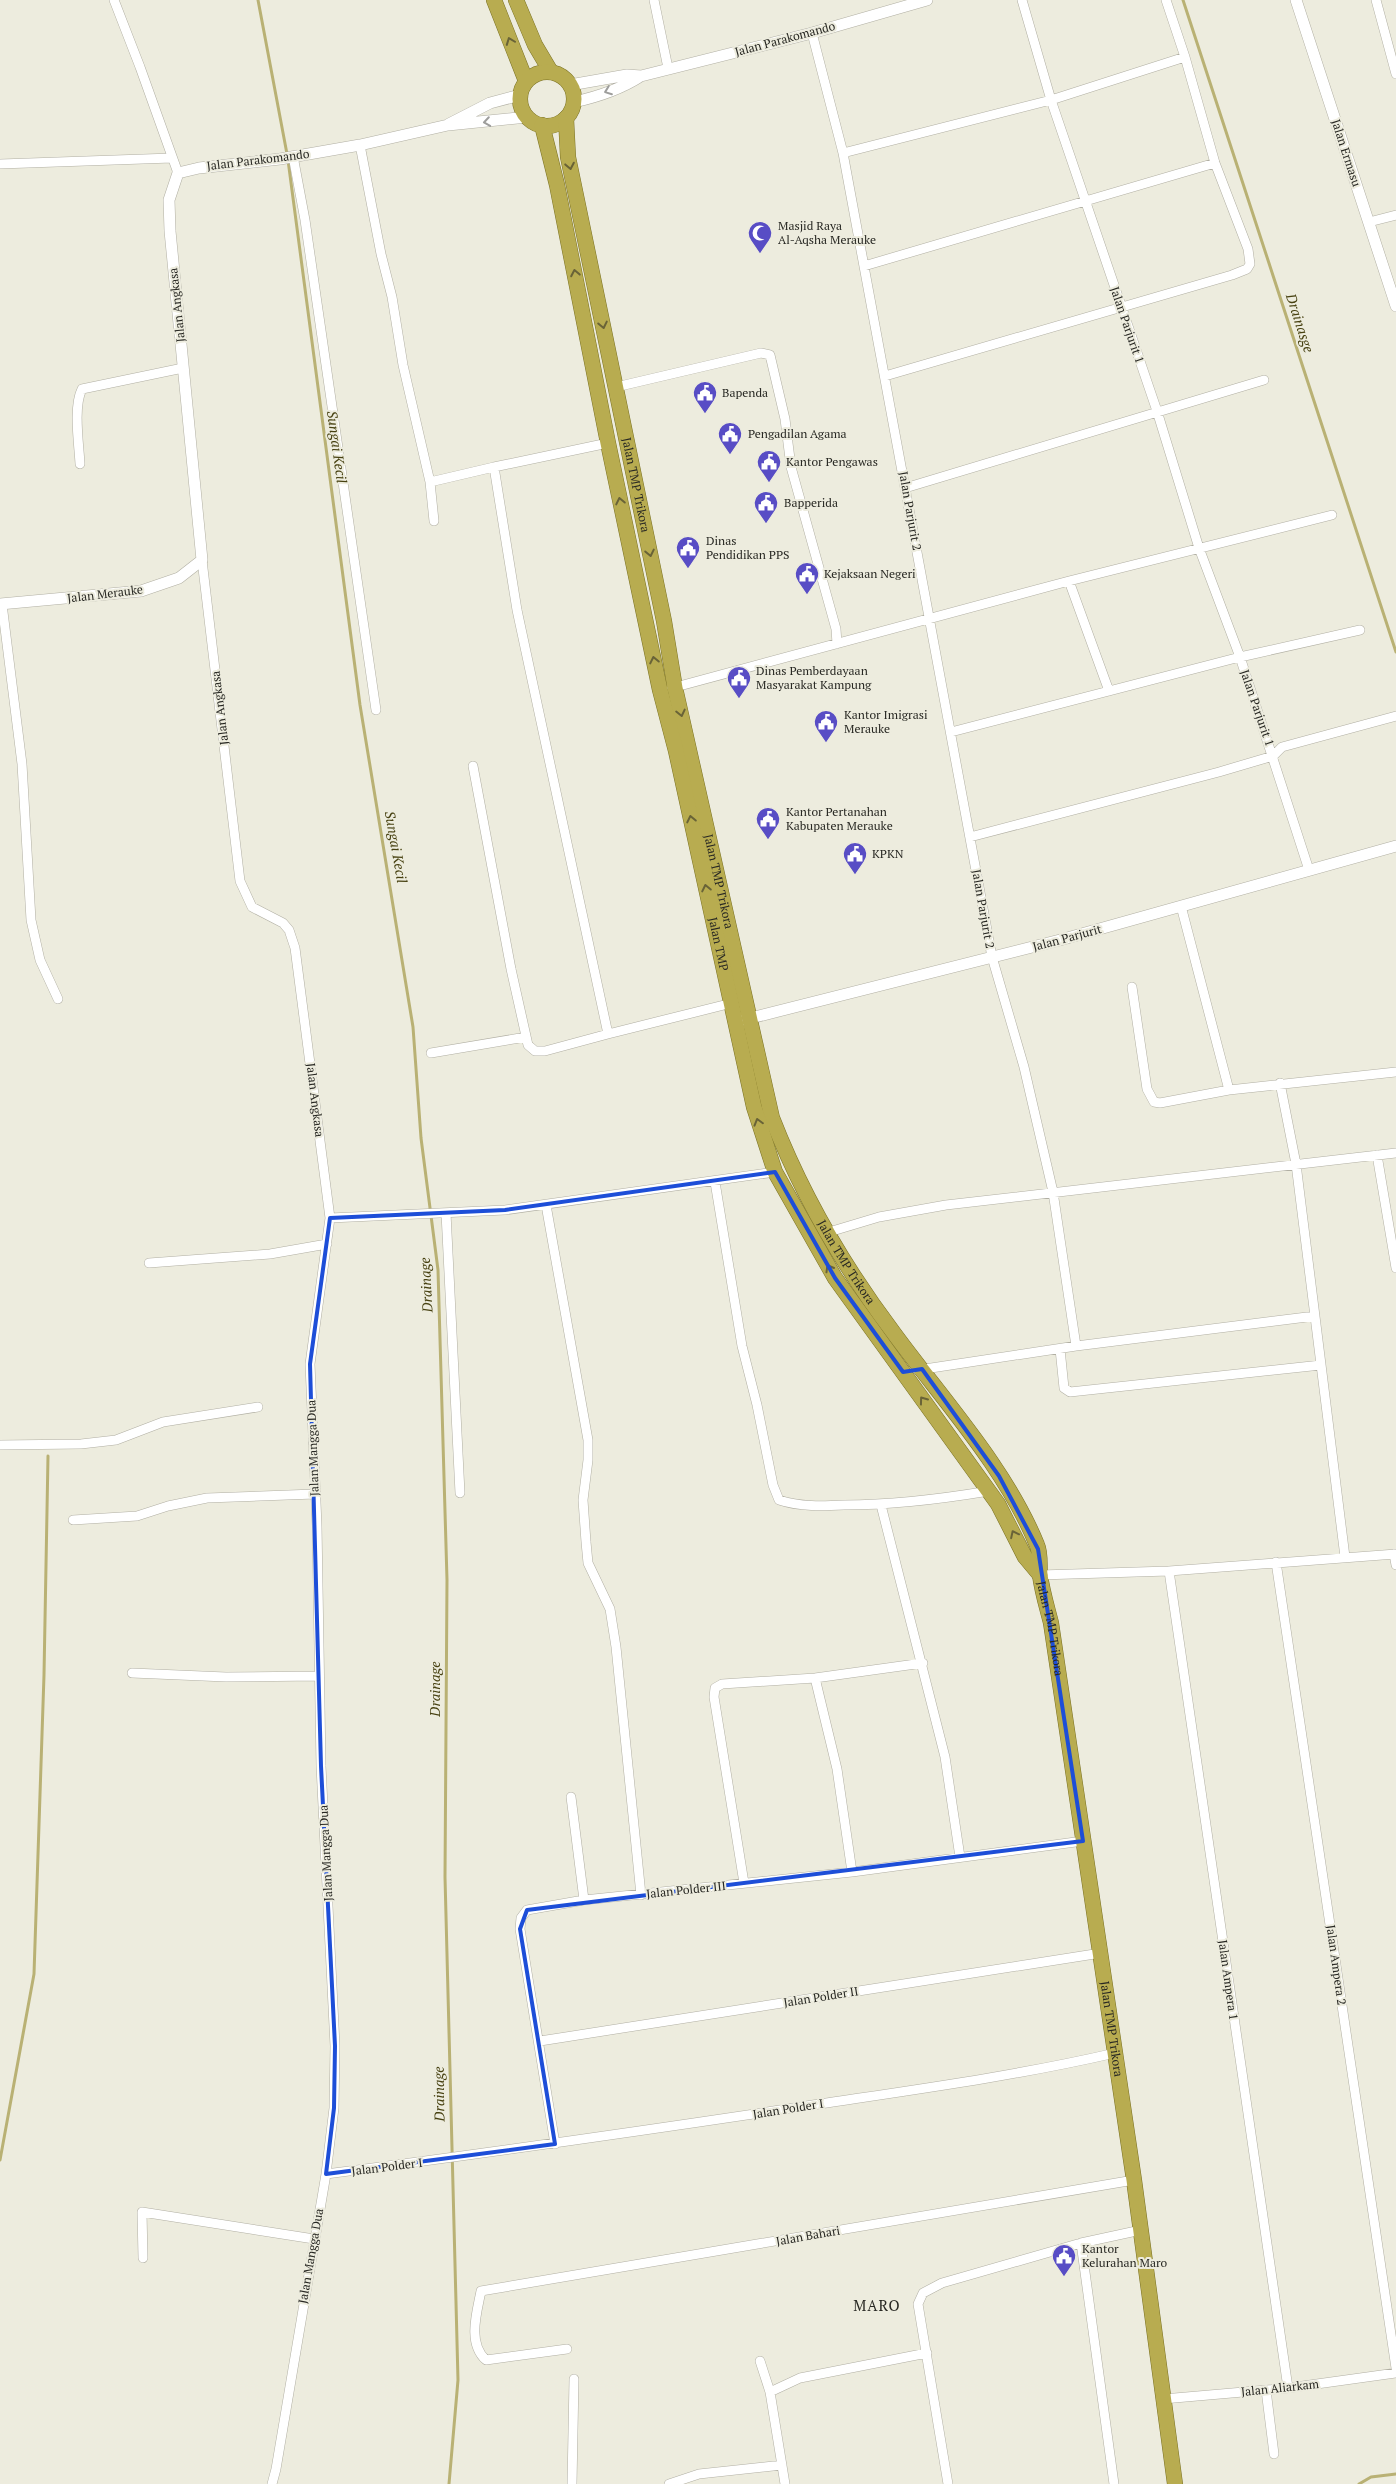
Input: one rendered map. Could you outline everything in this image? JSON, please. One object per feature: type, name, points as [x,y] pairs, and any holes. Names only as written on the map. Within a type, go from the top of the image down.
[{"type":"highway","points":[[494,0],[523,88]]},
{"type":"highway","points":[[516,0],[535,44],[551,72],[565,79],[570,85],[574,102],[566,118],[550,125],[542,125],[527,117],[520,103],[523,88],[533,75],[551,72]]},
{"type":"highway","name":"Jalan TMP Trikora","points":[[566,118],[568,157],[664,620],[668,689],[701,866]]},
{"type":"highway","name":"Jalan TMP Trikora","points":[[542,125],[557,185],[608,443],[668,689],[743,1020],[772,1118],[790,1164],[856,1280],[999,1476],[1019,1509],[1038,1549],[1040,1575],[1051,1623],[1101,1953],[1175,2484]]},
{"type":"highway","points":[[602,411],[620,408]]},
{"type":"highway","name":"Jalan TMP","points":[[701,866],[732,1003],[743,1020]]},
{"type":"highway","name":"Jalan TMP Trikora","points":[[743,1020],[754,1107],[775,1172],[835,1278],[998,1504],[1025,1557],[1040,1575]]},
{"type":"street","points":[[114,0],[178,173]]},
{"type":"street","points":[[654,0],[668,68]]},
{"type":"street","name":"Jalan Parakomando","points":[[574,102],[604,93],[630,83],[641,76],[668,68],[812,33],[928,0]]},
{"type":"street","name":"Jalan Parjurit 1","points":[[1022,0],[1050,100],[1158,411],[1199,548],[1240,657],[1309,870]]},
{"type":"street","points":[[884,376],[1239,273],[1247,269],[1250,264],[1248,249],[1215,163],[1185,56],[1166,0]]},
{"type":"street","name":"Jalan Ermasu","points":[[1296,0],[1396,306]]},
{"type":"street","points":[[1376,0],[1396,74]]},
{"type":"street","points":[[812,33],[843,153],[1050,100],[1185,56]]},
{"type":"street","name":"Jalan Parakomando","points":[[570,85],[627,75],[641,76]]},
{"type":"street","name":"Jalan Parakomando","points":[[448,125],[523,88]]},
{"type":"street","name":"Jalan Parakomando","points":[[178,173],[199,168],[360,146],[448,125],[527,117]]},
{"type":"street","points":[[360,146],[381,254],[392,297],[403,365],[430,482],[434,521]]},
{"type":"street","name":"Jalan Parjurit 2","points":[[843,153],[992,958],[1024,1067],[1053,1192],[1076,1346]]},
{"type":"street","points":[[288,157],[305,220],[376,710]]},
{"type":"street","points":[[0,164],[172,158]]},
{"type":"street","points":[[864,266],[1215,163]]},
{"type":"street","name":"Jalan Angkasa","points":[[178,173],[172,186],[169,214],[202,560],[240,881],[252,907],[283,923],[289,930],[295,948],[330,1218]]},
{"type":"street","points":[[1369,222],[1396,215]]},
{"type":"street","points":[[616,386],[761,353],[770,355],[785,419],[791,467],[836,629],[837,644]]},
{"type":"street","points":[[80,464],[78,408],[79,395],[82,389],[183,368]]},
{"type":"street","points":[[905,488],[1264,380]]},
{"type":"street","points":[[430,482],[608,443]]},
{"type":"street","points":[[494,467],[517,610],[608,1034]]},
{"type":"street","points":[[668,689],[837,644],[929,617],[1332,515]]},
{"type":"street","name":"Jalan Merauke","points":[[1,604],[141,592],[179,578],[202,560]]},
{"type":"street","points":[[1069,581],[1109,691]]},
{"type":"street","points":[[1,604],[22,764],[31,920],[40,960],[58,999]]},
{"type":"street","points":[[951,732],[1240,657],[1360,630]]},
{"type":"street","points":[[970,837],[1273,756],[1282,747],[1396,716]]},
{"type":"street","points":[[473,766],[511,969],[528,1045],[535,1051],[544,1051],[732,1003]]},
{"type":"street","name":"Jalan Parjurit","points":[[743,1020],[992,958],[1396,846]]},
{"type":"street","points":[[1181,906],[1229,1090]]},
{"type":"street","points":[[1132,987],[1147,1089],[1154,1102],[1160,1103],[1280,1083],[1396,1072]]},
{"type":"street","points":[[431,1053],[526,1038]]},
{"type":"street","points":[[1280,1083],[1296,1164],[1345,1557]]},
{"type":"street","points":[[828,1232],[879,1217],[915,1210],[1396,1152]]},
{"type":"street","points":[[1377,1155],[1396,1268]]},
{"type":"street","points":[[330,1218],[442,1214],[546,1205],[775,1172]]},
{"type":"street","points":[[715,1182],[742,1346],[757,1405],[775,1494],[779,1500],[789,1503],[881,1505],[989,1491]]},
{"type":"street","points":[[546,1205],[588,1440],[588,1460],[583,1500],[588,1563],[608,1603],[616,1647],[641,1895]]},
{"type":"street","points":[[442,1214],[460,1493]]},
{"type":"street","name":"Jalan Mangga Dua","points":[[272,2484],[326,2174],[334,2108],[335,2046],[318,1676],[316,1494],[310,1364],[330,1218]]},
{"type":"street","points":[[149,1263],[256,1256],[327,1244]]},
{"type":"street","points":[[903,1372],[1076,1346],[1315,1316]]},
{"type":"street","points":[[1060,1349],[1064,1388],[1070,1392],[1321,1365]]},
{"type":"street","points":[[0,1445],[81,1444],[116,1440],[163,1422],[258,1407]]},
{"type":"street","points":[[74,1520],[137,1516],[168,1506],[207,1498],[316,1494]]},
{"type":"street","points":[[881,1505],[923,1663],[945,1757],[960,1857]]},
{"type":"street","points":[[1040,1575],[1169,1571],[1395,1554],[1396,1565]]},
{"type":"street","name":"Jalan Ampera 2","points":[[1276,1562],[1396,2368]]},
{"type":"street","name":"Jalan Ampera 1","points":[[1169,1571],[1288,2388]]},
{"type":"street","points":[[744,1884],[714,1697],[715,1688],[722,1684],[815,1678],[923,1663]]},
{"type":"street","points":[[132,1673],[226,1677],[318,1676]]},
{"type":"street","points":[[815,1678],[836,1769],[852,1872]]},
{"type":"street","points":[[571,1797],[584,1900]]},
{"type":"street","name":"Jalan Polder III","points":[[556,2144],[520,1929],[521,1918],[527,1910],[584,1900],[852,1872],[1083,1841]]},
{"type":"street","name":"Jalan Polder II","points":[[540,2041],[1101,1953]]},
{"type":"street","name":"Jalan Polder I","points":[[326,2174],[556,2144],[1037,2071],[1115,2053]]},
{"type":"street","name":"Jalan Bahari","points":[[567,2349],[486,2360],[479,2354],[475,2337],[481,2291],[1134,2180]]},
{"type":"street","points":[[143,2258],[142,2212],[314,2239]]},
{"type":"street","points":[[948,2484],[918,2304],[923,2293],[942,2283],[1081,2243],[1141,2230]]},
{"type":"street","points":[[1081,2243],[1114,2484]]},
{"type":"street","points":[[770,2392],[800,2378],[927,2353]]},
{"type":"street","points":[[760,2361],[770,2392],[785,2484]]},
{"type":"street","name":"Jalan Aliarkam","points":[[1163,2399],[1288,2388],[1396,2373]]},
{"type":"street","points":[[572,2484],[574,2379]]},
{"type":"street","points":[[1266,2390],[1274,2454]]},
{"type":"street","points":[[669,2484],[699,2474],[782,2465]]},
{"type":"highlighted area","points":[[775,1172],[835,1278],[903,1372],[922,1369],[999,1476],[1038,1549],[1083,1841],[527,1910],[520,1929],[555,2144],[326,2174],[334,2108],[335,2046],[321,1766],[310,1364],[330,1218],[505,1210]]},
{"type":"waterway","name":"Sungai Kecil","points":[[258,0],[287,154]]},
{"type":"waterway","name":"Drainasge","points":[[1183,0],[1396,652]]},
{"type":"waterway","name":"Drainage","points":[[288,160],[360,705],[413,1027],[421,1138],[438,1270],[447,1580],[445,1877],[458,2380],[449,2484]]},
{"type":"waterway","points":[[0,2160],[34,1974],[44,1675],[48,1456]]},
{"type":"waterway","name":"Drainasge","points":[[1359,2484],[1371,2477],[1396,2474]]},
{"type":"place","name":"Masjid Raya Al-Aqsha Merauke","points":[[760,254]]},
{"type":"place","name":"Bapenda","points":[[705,414]]},
{"type":"place","name":"Pengadilan Agama","points":[[730,455]]},
{"type":"place","name":"Kantor Pengawas","points":[[769,483]]},
{"type":"place","name":"Bapperida","points":[[766,524]]},
{"type":"place","name":"Dinas Pendidikan PPS","points":[[688,569]]},
{"type":"place","name":"Kejaksaan Negeri","points":[[807,595]]},
{"type":"place","name":"Dinas Pemberdayaan Masyarakat Kampung","points":[[739,699]]},
{"type":"place","name":"Kantor Imigrasi Merauke","points":[[826,743]]},
{"type":"place","name":"Kantor Pertanahan Kabupaten Merauke","points":[[768,840]]},
{"type":"place","name":"KPKN","points":[[855,875]]},
{"type":"place","name":"Kantor Kelurahan Maro","points":[[1064,2277]]},
{"type":"district","name":"MARO","points":[[877,2306]]}]
